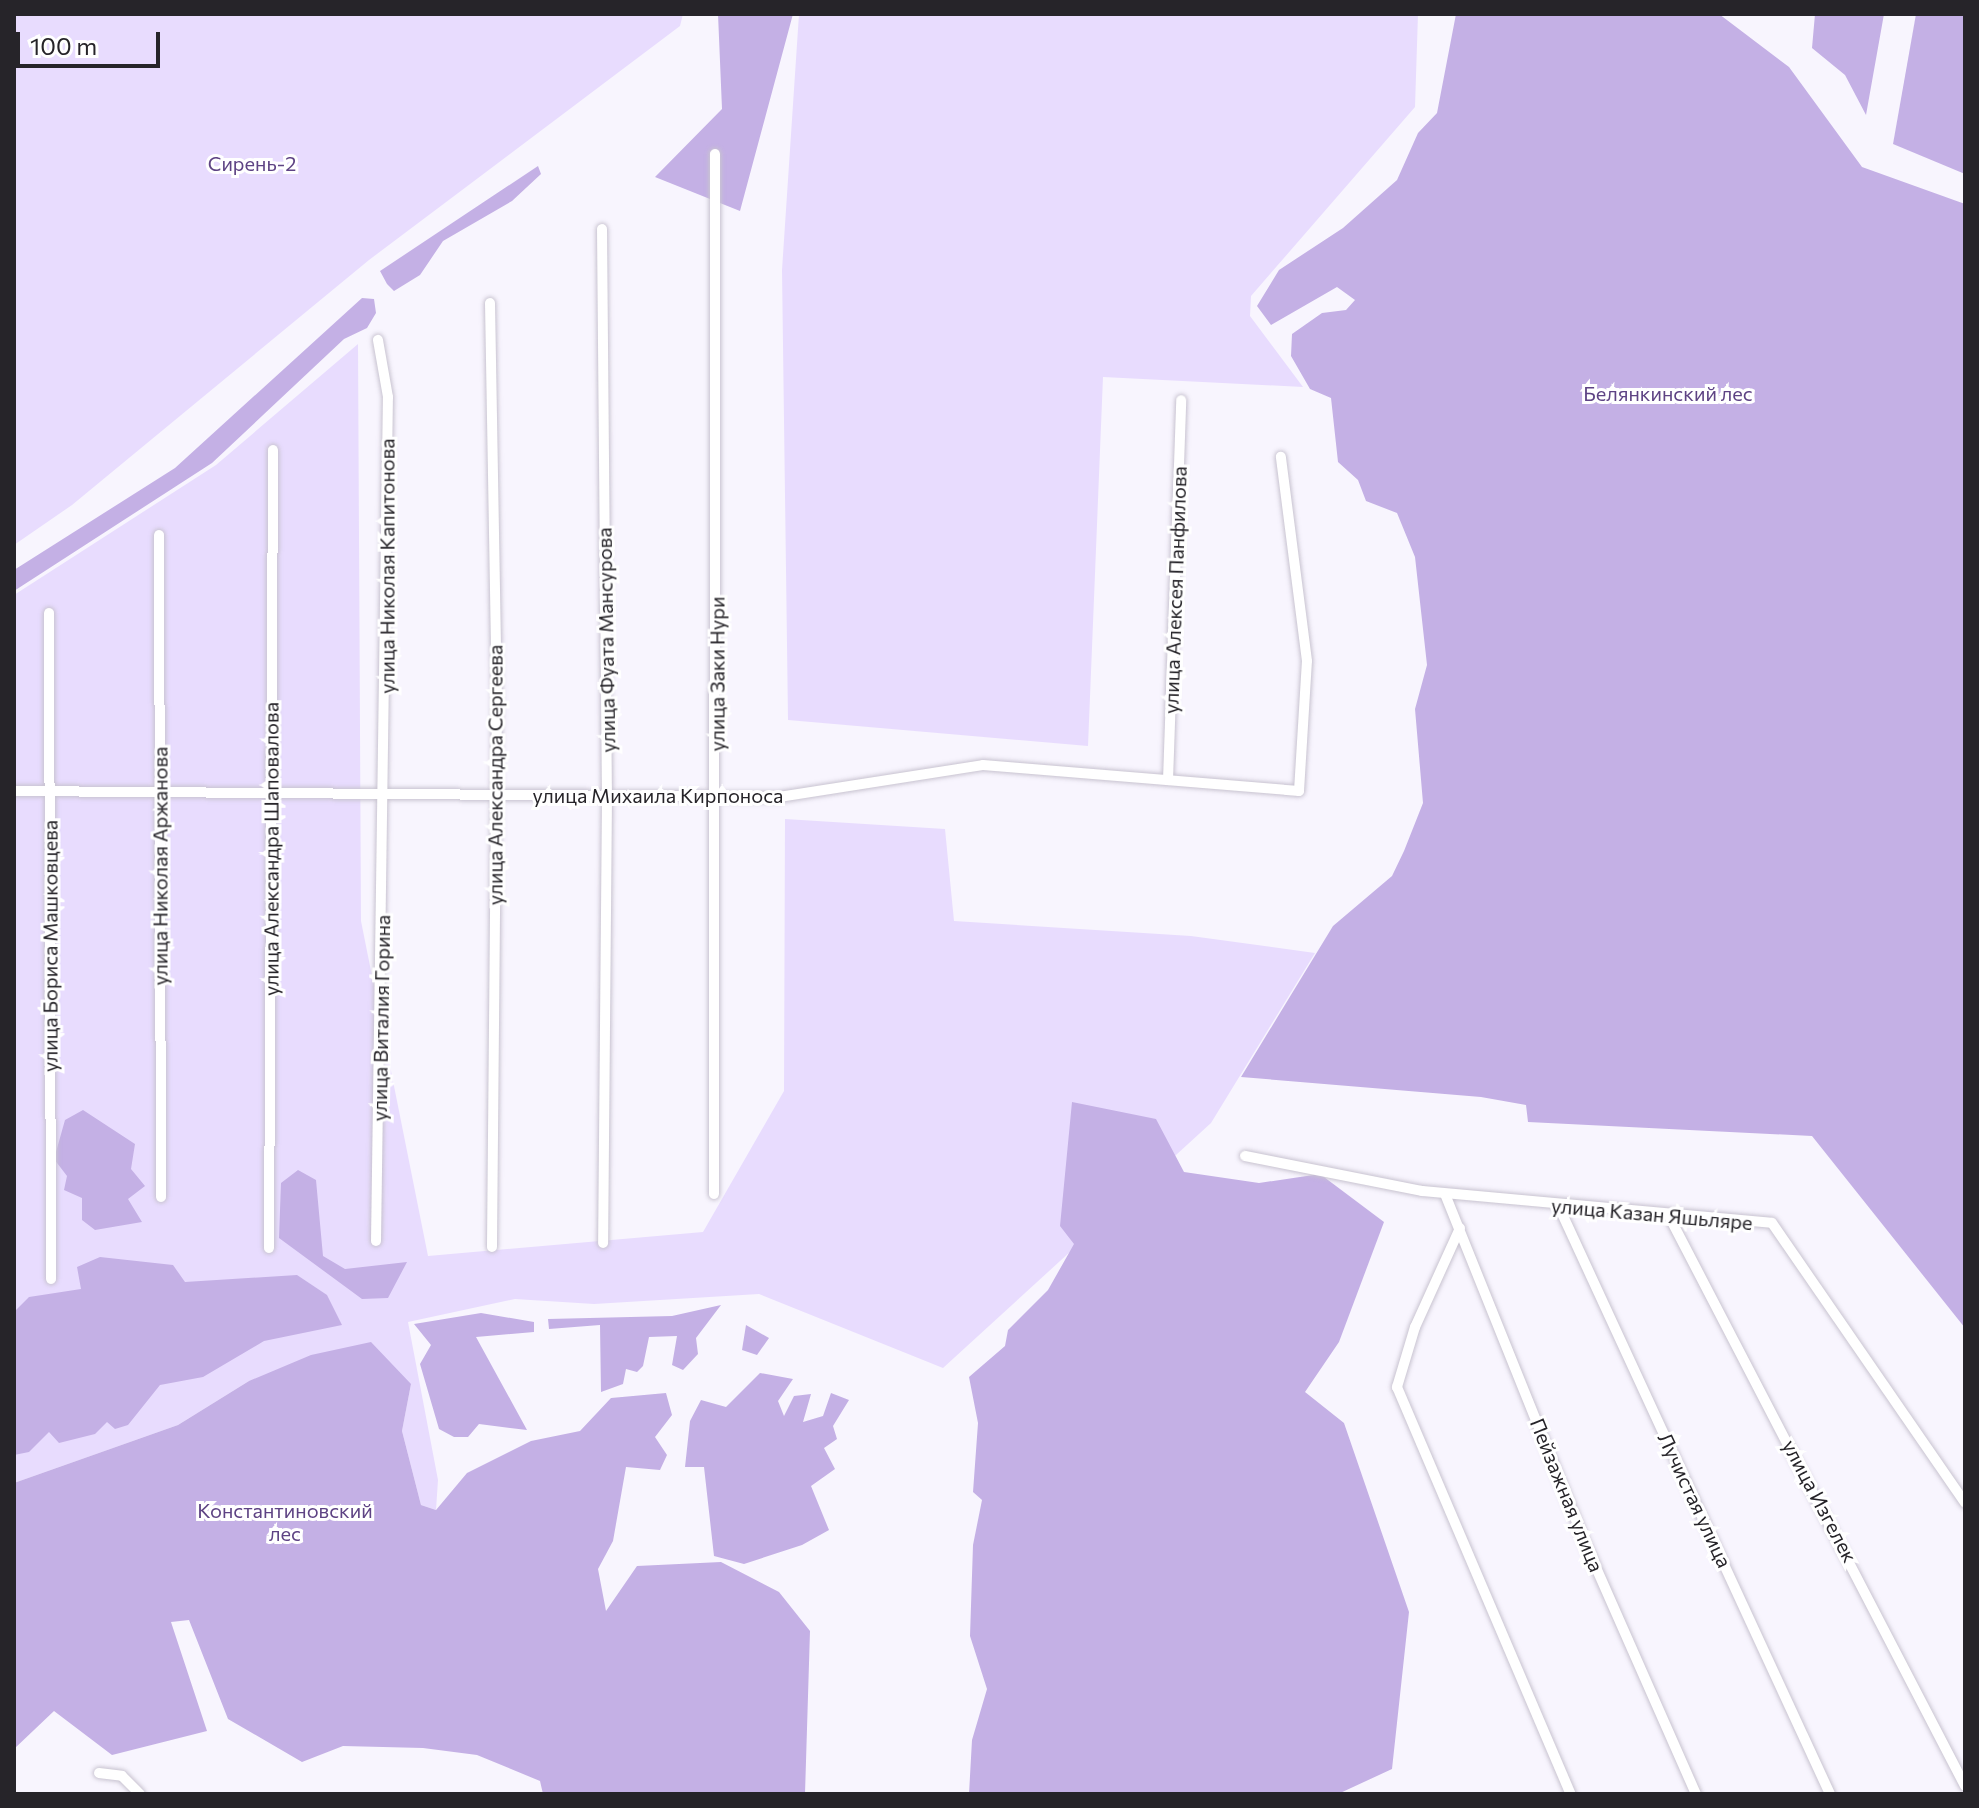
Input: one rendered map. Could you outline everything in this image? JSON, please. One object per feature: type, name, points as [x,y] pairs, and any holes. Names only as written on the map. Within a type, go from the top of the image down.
[{"type":"street","name":"улица Заки Нури","points":[[714,1194],[717,797],[715,154]]},
{"type":"street","name":"улица Фуата Мансурова","points":[[602,229],[607,797],[603,1243]]},
{"type":"street","name":"улица Александра Сергеева","points":[[490,303],[496,796],[492,1247]]},
{"type":"street","name":"улица Николая Капитонова","points":[[378,340],[388,397],[386,794]]},
{"type":"street","name":"улица Алексея Панфилова","points":[[1168,780],[1181,400]]},
{"type":"street","name":"улица Александра Шаповалова","points":[[269,1248],[273,450]]},
{"type":"street","name":"улица Михаила Кирпоноса","points":[[14,791],[779,797],[983,765],[1299,791],[1307,661],[1281,457]]},
{"type":"street","name":"улица Николая Аржанова","points":[[159,535],[161,1197]]},
{"type":"street","name":"улица Бориса Машковцева","points":[[49,613],[51,1279]]},
{"type":"street","name":"улица Виталия Горина","points":[[376,1241],[386,794]]},
{"type":"street","name":"улица Казан Яшьляре","points":[[1245,1156],[1359,1182],[1445,1194],[1670,1218],[1772,1223],[1965,1503]]},
{"type":"street","name":"Пейзажная улица","points":[[1445,1194],[1587,1547],[1696,1794]]},
{"type":"street","name":"Лучистая улица","points":[[1559,1207],[1830,1794]]},
{"type":"street","name":"улица Изгелек","points":[[1670,1218],[1965,1786]]},
{"type":"street","points":[[1460,1228],[1415,1327],[1397,1387],[1571,1794]]},
{"type":"street","points":[[99,1773],[122,1776],[140,1794]]},
{"type":"green space","name":"Сирень-2","points":[[14,14],[683,14],[680,26],[369,260],[72,505],[14,545]]},
{"type":"green space","points":[[718,14],[793,14],[740,211],[655,177],[722,109]]},
{"type":"green space","points":[[799,14],[1418,14],[1415,107],[1251,296],[1250,316],[1303,387],[1103,377],[1088,746],[788,720],[782,270]]},
{"type":"green space","name":"Белянкинский лес","points":[[1456,14],[1719,14],[1789,67],[1862,167],[1965,204],[1965,1328],[1812,1136],[1528,1122],[1526,1105],[1481,1097],[1241,1077],[1333,926],[1392,876],[1404,851],[1423,803],[1415,709],[1427,665],[1415,557],[1397,513],[1366,501],[1358,480],[1338,462],[1331,398],[1310,389],[1291,356],[1292,334],[1322,313],[1346,310],[1355,300],[1337,287],[1271,325],[1257,306],[1279,270],[1343,228],[1397,180],[1418,133],[1437,113]]},
{"type":"green space","points":[[1815,14],[1884,14],[1866,115],[1845,75],[1812,48]]},
{"type":"green space","points":[[1916,14],[1965,14],[1965,174],[1893,144]]},
{"type":"green space","points":[[538,166],[541,174],[512,201],[443,241],[420,275],[394,291],[387,284],[380,271]]},
{"type":"green space","points":[[362,298],[374,299],[376,313],[367,328],[344,339],[212,463],[14,591],[14,570],[175,468]]},
{"type":"green space","points":[[358,344],[361,921],[428,1256],[703,1232],[784,1091],[785,819],[945,829],[954,921],[1191,936],[1315,953],[1211,1123],[943,1368],[759,1294],[594,1304],[515,1299],[408,1322],[438,1480],[436,1510],[421,1505],[402,1431],[411,1384],[249,1381],[178,1425],[14,1483],[14,595],[216,465]]},
{"type":"green space","points":[[1072,1102],[1156,1119],[1184,1172],[1259,1183],[1320,1174],[1384,1222],[1339,1342],[1305,1392],[1344,1423],[1409,1612],[1392,1769],[1338,1794],[969,1794],[972,1740],[987,1689],[970,1636],[973,1545],[982,1500],[973,1492],[978,1423],[969,1377],[1005,1346],[1008,1330],[1048,1290],[1074,1244],[1060,1226]]},
{"type":"green space","points":[[83,1110],[135,1144],[131,1169],[145,1186],[128,1199],[142,1222],[95,1230],[82,1220],[82,1198],[64,1190],[67,1176],[54,1159],[65,1120]]},
{"type":"green space","points":[[298,1170],[316,1180],[323,1256],[345,1269],[407,1262],[388,1298],[362,1299],[279,1238],[281,1183]]},
{"type":"green space","points":[[100,1257],[173,1265],[185,1282],[297,1275],[327,1295],[342,1325],[264,1341],[203,1377],[160,1385],[128,1425],[115,1429],[107,1422],[95,1434],[59,1443],[49,1432],[29,1452],[14,1455],[14,1312],[29,1297],[81,1289],[77,1267]]},
{"type":"green space","points":[[721,1305],[696,1338],[698,1354],[683,1370],[672,1365],[677,1336],[649,1337],[643,1366],[637,1372],[626,1369],[623,1384],[601,1392],[600,1325],[549,1329],[548,1319],[672,1316]]},
{"type":"green space","points":[[481,1313],[534,1322],[534,1332],[476,1337],[527,1430],[479,1424],[468,1437],[454,1437],[439,1429],[420,1364],[431,1345],[414,1324]]},
{"type":"green space","points":[[746,1325],[769,1338],[757,1355],[742,1350]]},
{"type":"green space","name":"Константиновский лес","points":[[371,1342],[411,1384],[402,1431],[421,1505],[436,1510],[467,1473],[531,1441],[580,1431],[611,1398],[666,1393],[672,1415],[655,1437],[667,1455],[660,1470],[626,1467],[613,1541],[598,1569],[606,1611],[637,1566],[721,1562],[779,1592],[810,1631],[805,1794],[543,1794],[540,1781],[477,1755],[423,1748],[343,1746],[302,1762],[228,1719],[189,1620],[171,1622],[207,1731],[112,1755],[54,1711],[14,1749],[14,1483],[178,1425],[249,1381],[311,1355]]},
{"type":"green space","points":[[760,1373],[793,1379],[778,1401],[784,1416],[794,1396],[811,1394],[803,1422],[823,1416],[831,1393],[849,1400],[833,1426],[837,1439],[824,1448],[835,1469],[811,1486],[829,1530],[802,1545],[744,1564],[714,1556],[704,1467],[685,1467],[690,1421],[701,1400],[726,1407]]}]
